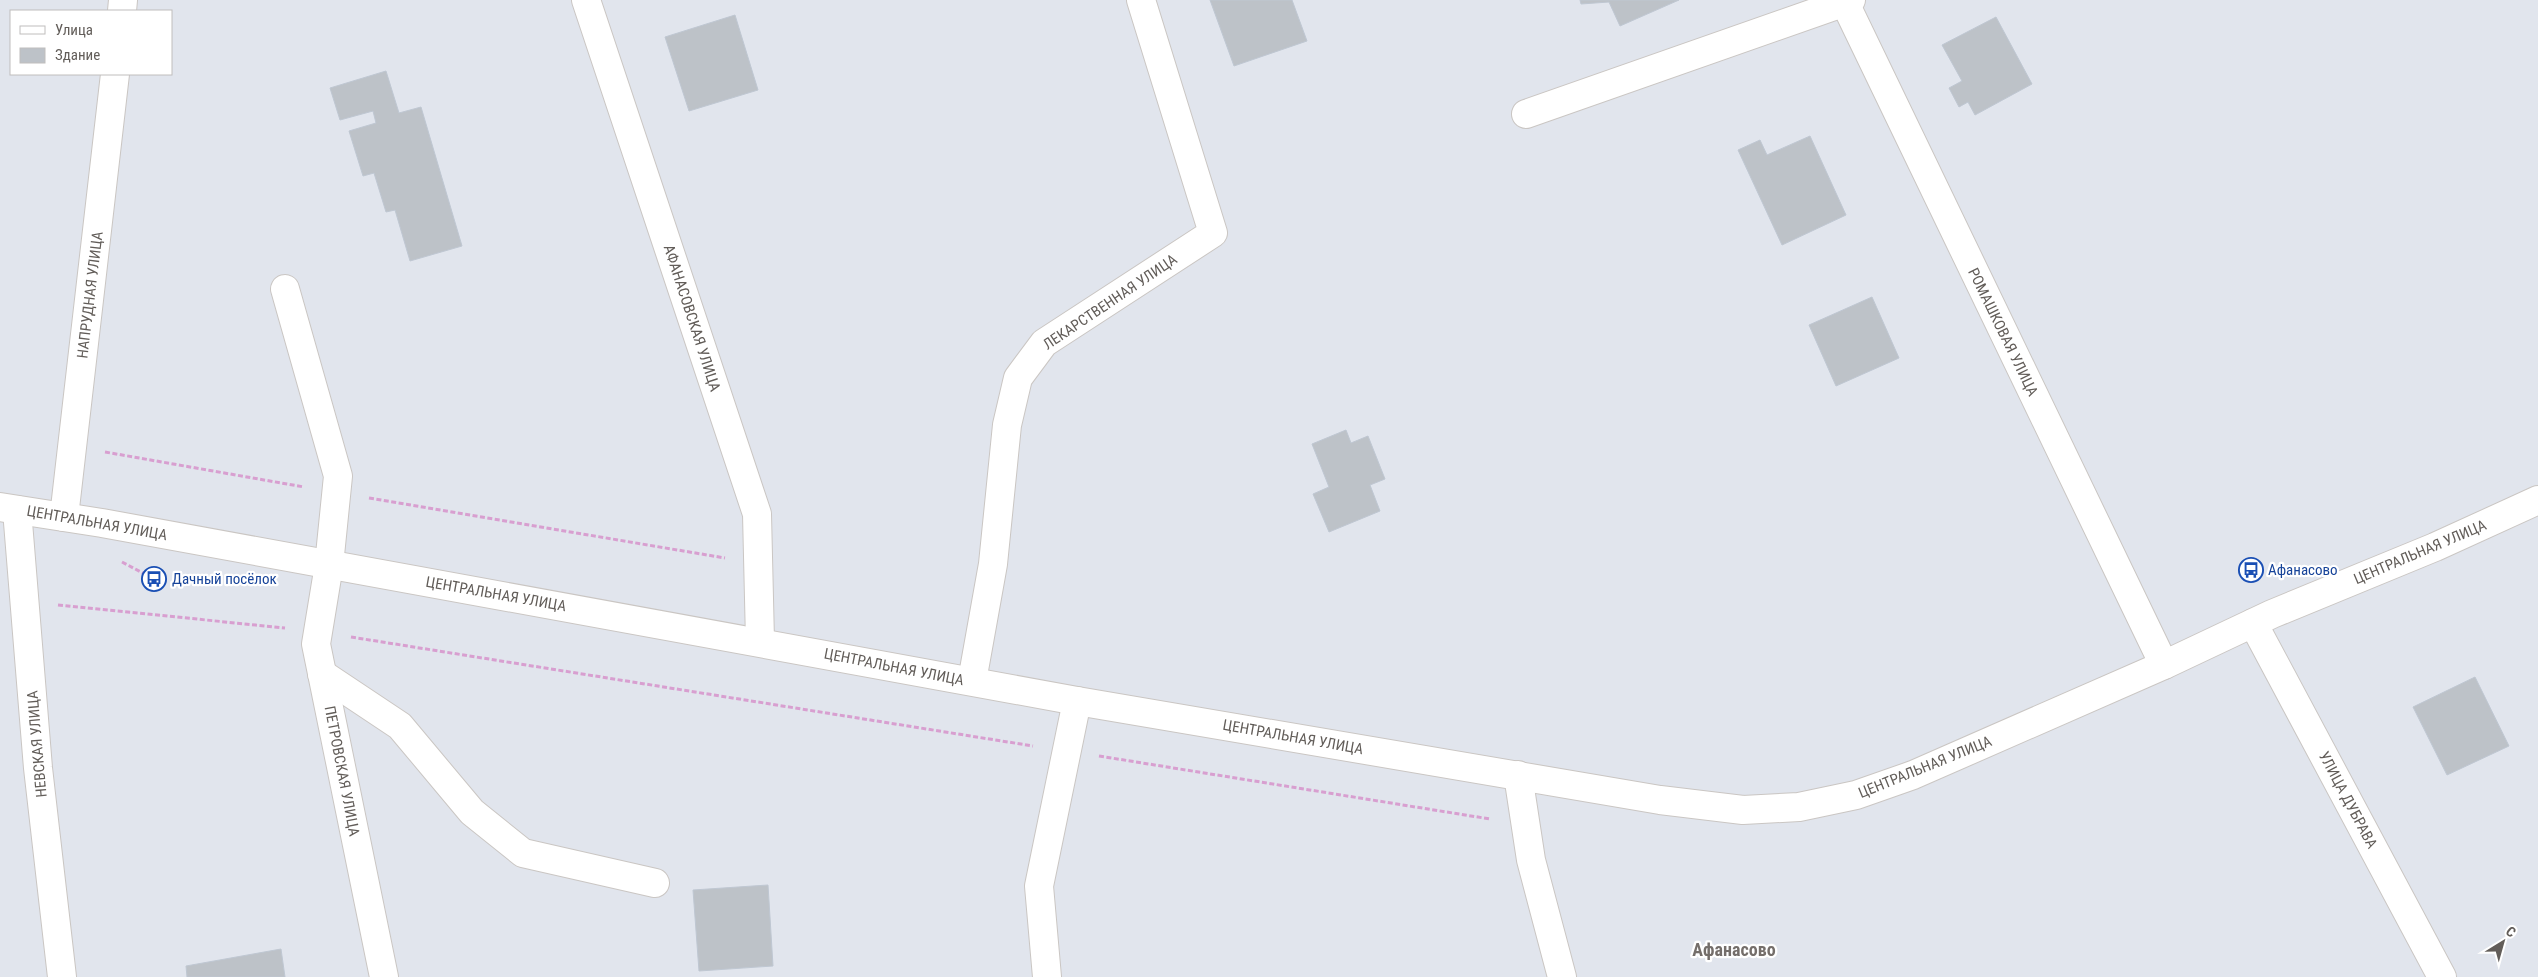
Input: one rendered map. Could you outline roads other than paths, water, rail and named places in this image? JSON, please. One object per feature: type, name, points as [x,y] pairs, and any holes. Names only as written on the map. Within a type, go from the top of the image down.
[{"type":"street","name":"АФАНАСОВСКАЯ УЛИЦА","points":[[586,0],[757,514],[760,642]]},
{"type":"street","name":"ЛЕКАРСТВЕННАЯ УЛИЦА","points":[[972,681],[994,564],[1007,425],[1018,378],[1044,343],[1213,233],[1141,0]]},
{"type":"street","points":[[1526,114],[1845,1]]},
{"type":"street","name":"РОМАШКОВАЯ УЛИЦА","points":[[1845,1],[2164,664]]},
{"type":"street","name":"НАПРУДНАЯ УЛИЦА","points":[[64,517],[115,75]]},
{"type":"street","name":"ПЕТРОВСКАЯ УЛИЦА","points":[[286,289],[338,476],[329,564],[316,644],[384,977]]},
{"type":"street","name":"ЦЕНТРАЛЬНАЯ УЛИЦА","points":[[9,508],[329,564],[1077,700],[1660,800],[1743,810],[1798,807],[1856,795],[1913,775],[2253,623],[2435,547],[2538,500]]},
{"type":"street","name":"НЕВСКАЯ УЛИЦА","points":[[9,508],[25,602],[38,768],[62,977]]},
{"type":"street","name":"УЛИЦА ДУБРАВА","points":[[2253,623],[2442,977]]},
{"type":"street","points":[[322,674],[400,726],[472,812],[523,853],[655,883]]},
{"type":"street","points":[[1047,977],[1039,886],[1077,700]]},
{"type":"street","points":[[1518,776],[1531,860],[1562,977]]},
{"type":"place","name":"Афанасово","points":[[2251,570]]},
{"type":"place","name":"Дачный посёлок","points":[[154,579]]},
{"type":"district","name":"Афанасово","points":[[1734,950]]}]
